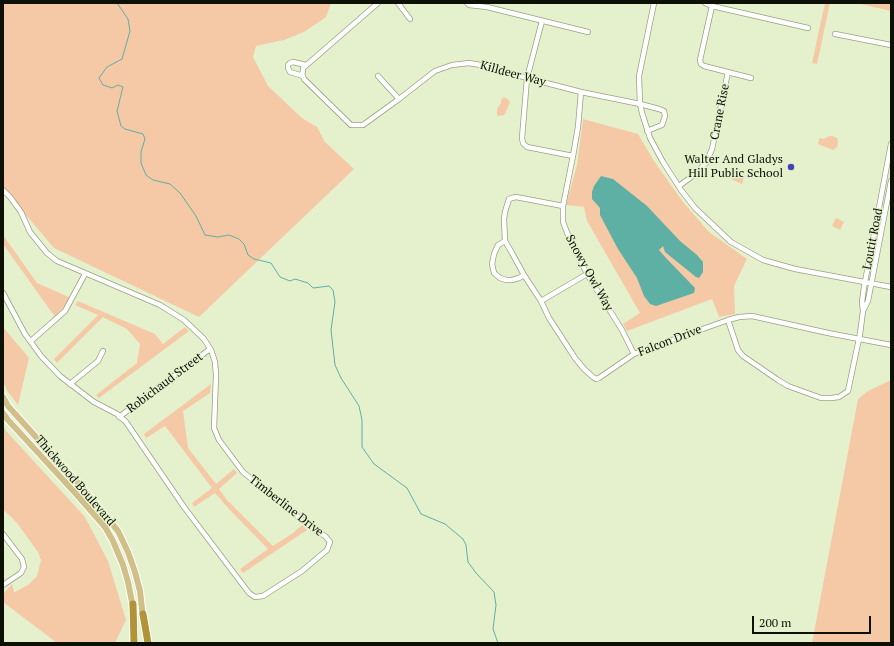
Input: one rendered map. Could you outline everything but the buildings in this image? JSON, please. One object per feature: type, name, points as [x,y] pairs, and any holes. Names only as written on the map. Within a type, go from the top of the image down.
[{"type":"highway","points":[[133,604],[136,643]]},
{"type":"highway","points":[[143,614],[146,643]]},
{"type":"main road","name":"Thickwood Boulevard","points":[[3,397],[8,406],[82,487],[118,532],[128,552],[135,572],[140,590],[143,614]]},
{"type":"main road","name":"Thickwood Boulevard","points":[[3,413],[105,527],[113,541],[123,565],[133,604]]},
{"type":"street","points":[[303,76],[303,68],[306,65],[378,3]]},
{"type":"street","points":[[398,3],[410,19]]},
{"type":"street","points":[[467,3],[469,5],[487,7],[588,32]]},
{"type":"street","points":[[654,3],[639,76],[640,104],[650,138],[663,162],[695,208],[731,242],[763,260],[795,269],[891,287]]},
{"type":"street","points":[[705,3],[712,6],[808,28]]},
{"type":"street","points":[[712,6],[700,60],[701,64],[751,78]]},
{"type":"street","points":[[542,21],[527,78],[522,144],[527,147],[573,156]]},
{"type":"street","points":[[835,34],[891,45]]},
{"type":"street","name":"Killdeer Way","points":[[306,65],[293,62],[288,65],[288,68],[290,72],[303,76],[304,79],[351,125],[363,125],[435,71],[452,65],[469,63],[486,66],[581,92],[662,110],[665,114],[662,125],[647,131]]},
{"type":"street","name":"Crane Rise","points":[[679,186],[694,175],[706,163],[712,149],[728,72]]},
{"type":"street","points":[[378,76],[399,99]]},
{"type":"street","name":"Snowy Owl Way","points":[[581,92],[578,127],[563,206],[563,222],[587,274],[622,330],[634,354]]},
{"type":"street","name":"Loutit Road","points":[[728,320],[738,350],[743,356],[788,386],[821,398],[839,397],[848,391],[863,310],[862,302],[865,282],[891,147]]},
{"type":"street","name":"Loutit Road","points":[[863,310],[868,301],[872,283],[891,182]]},
{"type":"street","name":"Timberline Drive","points":[[3,190],[21,212],[30,232],[47,253],[57,261],[160,305],[184,320],[204,339],[215,362],[214,428],[219,440],[243,472],[316,531],[325,536],[330,542],[327,550],[302,571],[263,596],[255,597],[249,594],[184,507],[126,422],[94,402],[60,376],[41,356],[25,334],[3,293]]},
{"type":"street","points":[[524,275],[512,280],[500,278],[494,273],[492,264],[498,245],[504,241],[504,220],[509,200],[516,197],[563,206]]},
{"type":"street","name":"Falcon Drive","points":[[504,241],[575,358],[584,369],[596,378],[634,354],[647,348],[738,317],[752,316],[891,345]]},
{"type":"street","points":[[31,341],[65,311],[85,274]]},
{"type":"street","points":[[541,301],[587,274]]},
{"type":"street","name":"Robichaud Street","points":[[119,417],[210,349]]},
{"type":"street","points":[[70,384],[98,361],[103,351]]},
{"type":"street","points":[[3,534],[22,560],[24,567],[21,573],[3,585]]},
{"type":"shaded area","points":[[3,3],[331,3],[326,17],[304,32],[284,40],[256,46],[253,57],[268,86],[302,118],[317,127],[325,142],[354,169],[199,317],[54,248],[3,188]]},
{"type":"shaded area","points":[[825,3],[830,3],[817,64],[812,63]]},
{"type":"shaded area","points":[[856,3],[891,3],[891,11]]},
{"type":"shaded area","points":[[504,97],[509,100],[510,103],[504,115],[499,116],[497,115],[497,109]]},
{"type":"shaded area","points":[[583,119],[638,134],[654,161],[683,202],[709,232],[747,259],[734,286],[735,314],[719,317],[712,299],[627,331],[623,324],[640,313],[587,221],[584,207],[566,205],[577,165]]},
{"type":"shaded area","points":[[829,136],[837,138],[837,147],[833,150],[818,144],[820,138],[824,139]]},
{"type":"shaded area","points":[[734,173],[744,178],[742,184],[731,179]]},
{"type":"shaded area","points":[[836,218],[844,222],[840,230],[832,226]]},
{"type":"shaded area","points":[[3,235],[37,283],[71,298],[55,317],[3,244]]},
{"type":"shaded area","points":[[78,301],[155,334],[163,344],[185,327],[189,331],[99,398],[96,395],[137,363],[140,344],[127,329],[103,317],[57,363],[54,359],[98,315],[75,305]]},
{"type":"shaded area","points":[[3,327],[29,358],[18,405],[8,392],[3,382]]},
{"type":"shaded area","points":[[891,380],[891,643],[812,643],[858,399],[868,391]]},
{"type":"shaded area","points":[[211,384],[210,393],[183,411],[188,448],[216,484],[234,469],[237,473],[219,489],[227,500],[273,546],[293,533],[302,525],[307,530],[243,573],[240,569],[268,549],[215,493],[194,507],[192,503],[212,488],[165,426],[146,438],[144,434]]},
{"type":"shaded area","points":[[3,426],[85,517],[108,561],[126,620],[115,643],[57,643],[3,602],[3,594],[12,584],[15,592],[28,585],[37,576],[41,560],[38,552],[17,523],[3,509]]},
{"type":"water","points":[[601,176],[613,179],[647,206],[680,241],[703,262],[703,272],[699,278],[665,252],[663,246],[659,250],[695,288],[694,293],[656,306],[650,304],[644,296],[637,278],[618,249],[600,215],[600,208],[592,199],[594,186]]},
{"type":"waterway","points":[[117,3],[128,19],[130,31],[122,59],[107,67],[99,78],[103,85],[112,88],[118,85],[123,87],[117,111],[121,126],[125,129],[143,134],[145,139],[141,152],[141,163],[146,175],[153,180],[170,184],[180,193],[196,216],[205,235],[218,237],[229,235],[239,239],[244,244],[248,255],[254,259],[271,263],[280,277],[290,281],[295,279],[308,283],[313,288],[329,286],[333,290],[335,302],[331,330],[335,365],[341,378],[359,406],[362,420],[362,447],[374,464],[407,488],[421,514],[445,524],[463,539],[466,545],[468,562],[494,592],[496,605],[493,629],[498,643]]},
{"type":"place","name":"Walter And Gladys Hill Public School","points":[[791,167]]}]
